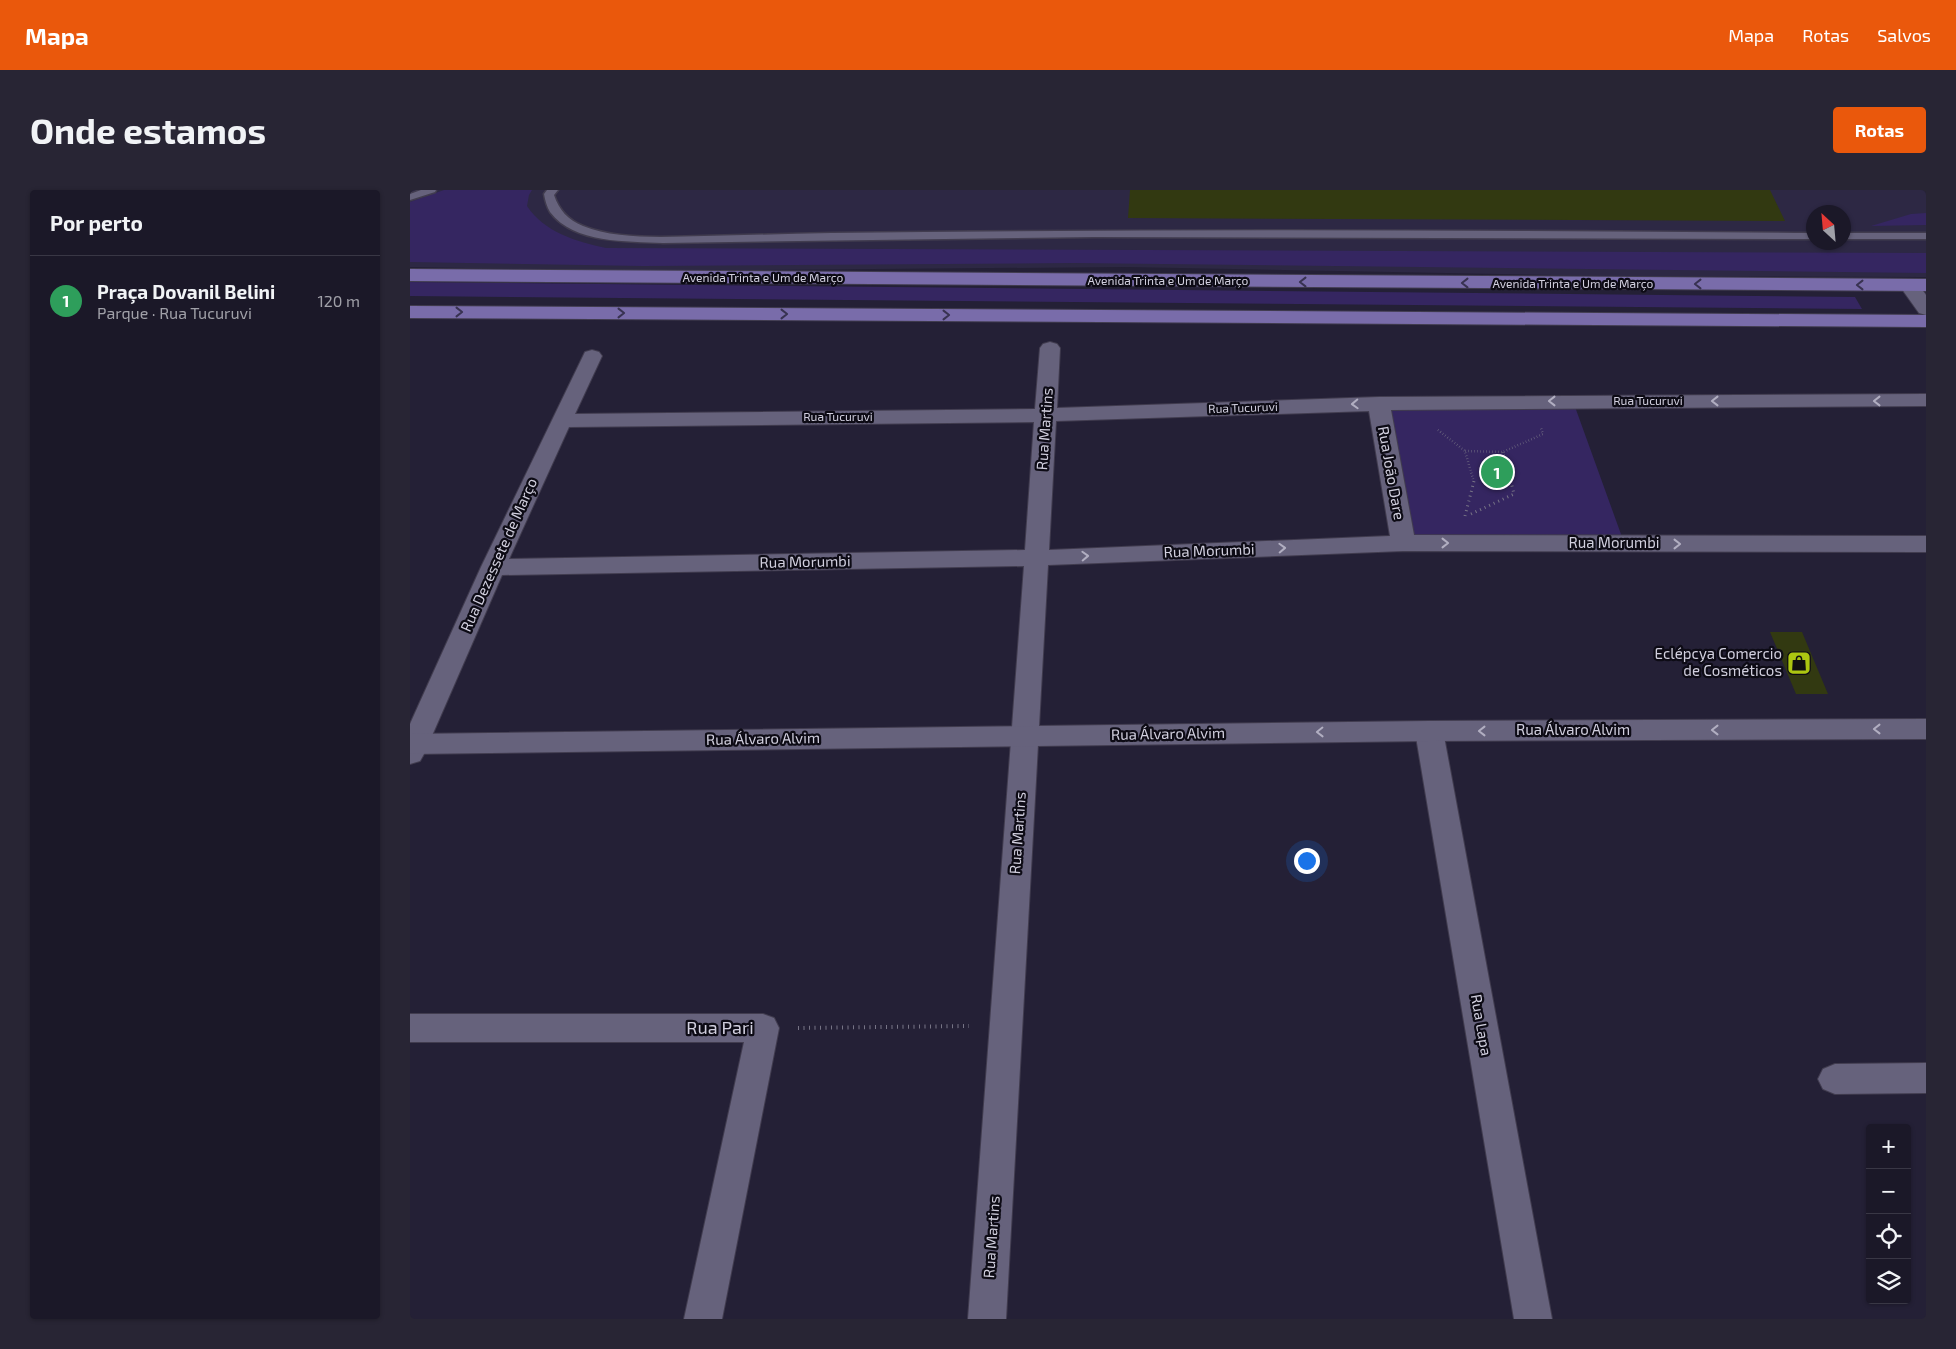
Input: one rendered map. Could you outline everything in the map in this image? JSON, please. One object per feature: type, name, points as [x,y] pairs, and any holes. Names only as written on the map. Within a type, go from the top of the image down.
[{"type":"main road","name":"Avenida Trinta e Um de Março","points":[[410,276],[1918,285]]},
{"type":"main road","points":[[410,312],[1926,321]]},
{"type":"street","points":[[1918,285],[1926,309]]},
{"type":"street","name":"Rua Martins","points":[[987,1319],[1050,348]]},
{"type":"street","name":"Rua Dezessete de Março","points":[[412,748],[493,567],[592,356]]},
{"type":"street","name":"Rua Tucuruvi","points":[[561,421],[1045,415],[1402,403],[1926,400]]},
{"type":"street","name":"Rua João Dare","points":[[1379,404],[1403,542]]},
{"type":"street","name":"Rua Morumbi","points":[[493,567],[1036,558],[1403,542],[1926,544]]},
{"type":"street","name":"Rua Álvaro Alvim","points":[[412,748],[1024,735],[1926,729]]},
{"type":"street","name":"Rua Lapa","points":[[1429,731],[1533,1319]]},
{"type":"street","name":"Rua Pari","points":[[410,1028],[763,1028],[703,1319]]},
{"type":"street","points":[[1835,1079],[1926,1078]]},
{"type":"lane","points":[[410,197],[430,190]]},
{"type":"lane","points":[[553,190],[550,194],[554,211],[569,224],[600,235],[663,240],[1048,233],[1806,236]]},
{"type":"lane","points":[[1851,236],[1926,236]]},
{"type":"path","points":[[1465,451],[1503,452],[1543,434],[1532,401]]},
{"type":"path","points":[[1402,403],[1465,451],[1474,480],[1465,516]]},
{"type":"path","points":[[1503,452],[1509,474]]},
{"type":"path","points":[[763,1028],[1006,1026]]},
{"type":"shaded area","points":[[410,190],[1926,190],[1926,277],[1610,276],[1126,267],[625,271],[410,267]]},
{"type":"shaded area","points":[[444,190],[532,190],[527,206],[542,223],[573,239],[606,248],[1926,253],[1926,273],[1074,263],[643,266],[410,262],[410,202]]},
{"type":"shaded area","points":[[1926,213],[1926,225],[1871,226],[1911,214]]},
{"type":"shaded area","points":[[410,282],[1855,297],[1862,309],[410,296]]},
{"type":"shaded area","points":[[1574,404],[1622,537],[1408,538],[1384,407]]},
{"type":"building","points":[[1130,190],[1770,190],[1785,221],[1128,218]]},
{"type":"building","name":"Eclépcya Comercio de Cosméticos","points":[[1770,632],[1802,632],[1828,694],[1796,694]]},
{"type":"place","name":"Praça Dovanil Belini","points":[[1497,472]]},
{"type":"place","name":"Eclépcya Comercio de Cosméticos","points":[[1799,663]]}]
